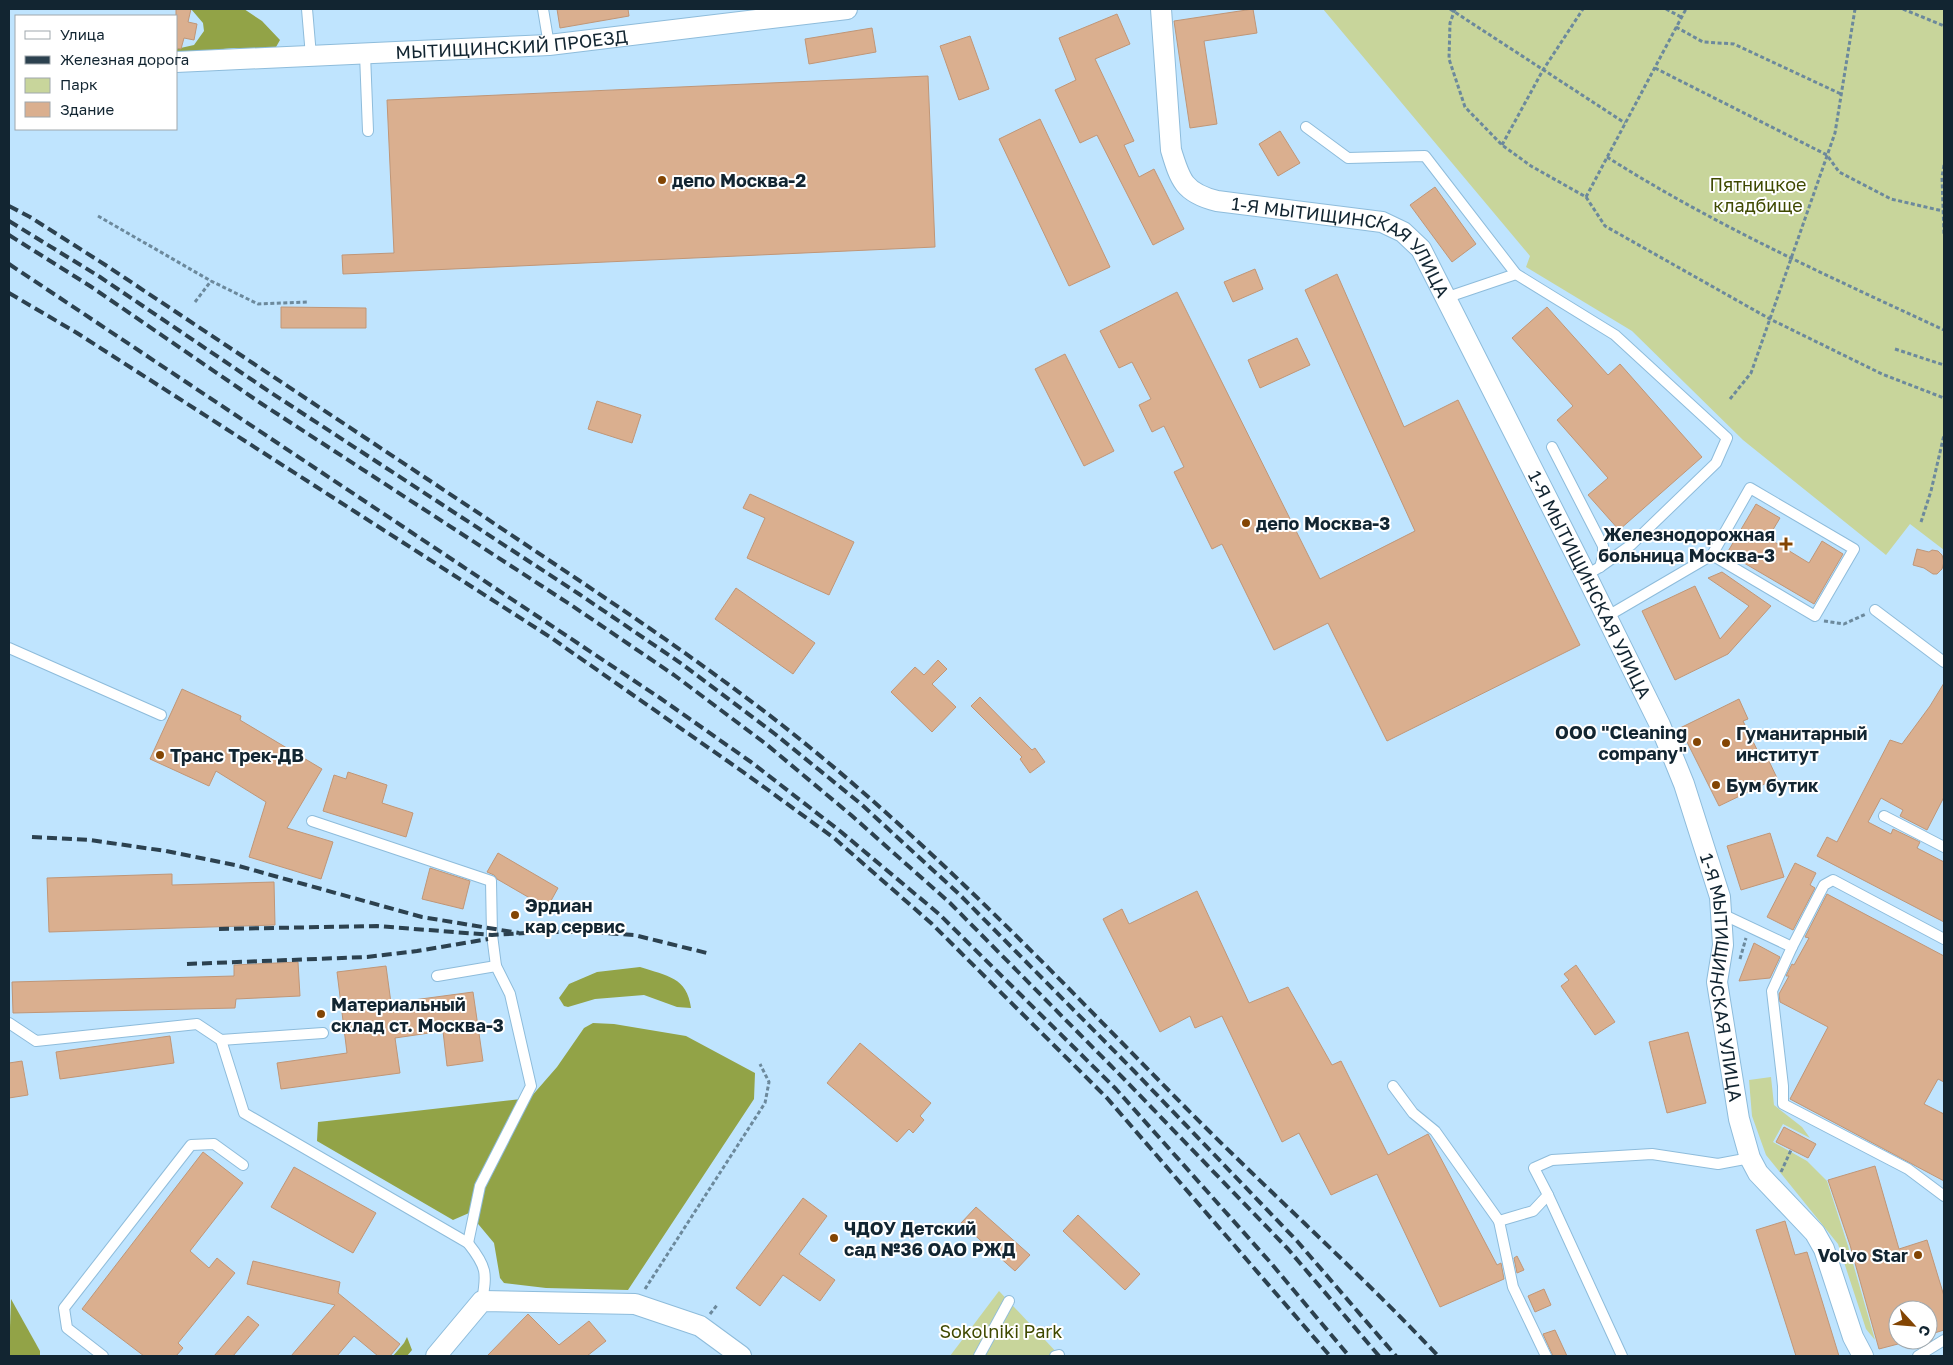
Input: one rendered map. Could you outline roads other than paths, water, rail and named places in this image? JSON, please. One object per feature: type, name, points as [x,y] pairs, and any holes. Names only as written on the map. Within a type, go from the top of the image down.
[{"type":"street","name":"МЫТИЩИНСКИЙ ПРОЕЗД","points":[[178,62],[549,45],[847,9]]},
{"type":"street","name":"1-Я МЫТИЩИНСКАЯ УЛИЦА","points":[[1161,9],[1171,150],[1177,170],[1186,186],[1199,197],[1217,202],[1382,222],[1404,232],[1421,249],[1445,298],[1593,571],[1606,617],[1660,725],[1684,784],[1720,897],[1724,944],[1717,982],[1739,1119],[1750,1158],[1758,1173],[1815,1233],[1824,1249],[1853,1337],[1863,1356]]},
{"type":"street","points":[[436,1356],[482,1301],[635,1304],[700,1326],[741,1356]]},
{"type":"lane","points":[[307,9],[311,56]]},
{"type":"lane","points":[[543,9],[549,45]]},
{"type":"lane","points":[[365,54],[368,130]]},
{"type":"lane","points":[[1306,127],[1348,158],[1425,156],[1516,274],[1615,335],[1727,438],[1716,462],[1631,544],[1593,571]]},
{"type":"lane","points":[[1445,298],[1516,274]]},
{"type":"lane","points":[[1552,447],[1603,546],[1603,557],[1593,571]]},
{"type":"lane","points":[[1606,617],[1712,555],[1750,488],[1854,549],[1815,616],[1712,555]]},
{"type":"lane","points":[[1876,610],[1944,662]]},
{"type":"lane","points":[[9,648],[161,716]]},
{"type":"lane","points":[[1884,816],[1944,847]]},
{"type":"lane","points":[[312,821],[491,880],[492,935],[496,966],[510,994],[531,1086],[480,1186],[468,1244]]},
{"type":"lane","points":[[1944,939],[1833,880],[1824,885],[1792,947],[1772,992],[1784,1104],[1908,1169],[1944,1196]]},
{"type":"lane","points":[[1722,914],[1792,947]]},
{"type":"lane","points":[[437,976],[496,966]]},
{"type":"lane","points":[[9,1023],[36,1041],[197,1024],[220,1040],[244,1113],[468,1244],[481,1260],[486,1278],[482,1301]]},
{"type":"lane","points":[[220,1040],[323,1033]]},
{"type":"lane","points":[[1392,1086],[1413,1112],[1435,1131],[1499,1221],[1513,1287],[1546,1356]]},
{"type":"lane","points":[[103,1356],[67,1328],[64,1308],[191,1145],[214,1144],[243,1165]]},
{"type":"lane","points":[[1622,1356],[1534,1168],[1552,1160],[1652,1154],[1718,1164],[1750,1158]]},
{"type":"lane","points":[[1499,1221],[1533,1211],[1548,1195]]},
{"type":"lane","points":[[980,1356],[1009,1301]]},
{"type":"lane","points":[[1918,1356],[1944,1340]]},
{"type":"railway","points":[[9,206],[30,217],[107,266],[559,567],[672,644],[782,725],[888,815],[1039,958],[1216,1138],[1376,1293],[1438,1356]]},
{"type":"railway","points":[[9,221],[100,277],[270,392],[579,594],[682,664],[775,734],[861,804],[959,894],[1134,1071],[1297,1241],[1396,1356]]},
{"type":"railway","points":[[9,235],[90,286],[262,404],[571,605],[674,675],[766,744],[851,815],[950,903],[1288,1249],[1379,1356]]},
{"type":"railway","points":[[9,264],[660,698],[751,762],[840,831],[939,914],[1116,1089],[1270,1262],[1349,1356]]},
{"type":"railway","points":[[9,293],[77,333],[550,637],[834,838],[931,923],[1107,1098],[1330,1356]]},
{"type":"railway","points":[[32,837],[90,840],[166,851],[235,865],[422,917],[519,933]]},
{"type":"railway","points":[[219,929],[377,926],[492,935],[588,932],[634,935],[707,953]]},
{"type":"railway","points":[[187,964],[367,957],[488,939]]},
{"type":"place","name":"депо Москва-2","points":[[662,180]]},
{"type":"place","name":"депо Москва-3","points":[[1246,523]]},
{"type":"place","name":"Железнодорожная больница Москва-3","points":[[1786,544]]},
{"type":"place","name":"ООО \"Cleaning company\"","points":[[1697,742]]},
{"type":"place","name":"Гуманитарный институт","points":[[1726,743]]},
{"type":"place","name":"Транс Трек-ДВ","points":[[160,755]]},
{"type":"place","name":"Бум бутик","points":[[1716,785]]},
{"type":"place","name":"Эрдиан кар сервис","points":[[515,915]]},
{"type":"place","name":"Материальный склад ст. Москва-3","points":[[321,1014]]},
{"type":"place","name":"ЧДОУ Детский сад №36 ОАО РЖД","points":[[834,1238]]},
{"type":"place","name":"Volvo Star","points":[[1918,1255]]},
{"type":"park label","name":"Пятницкое кладбище","points":[[1758,194]]},
{"type":"park label","name":"Sokolniki Park","points":[[1001,1331]]}]
